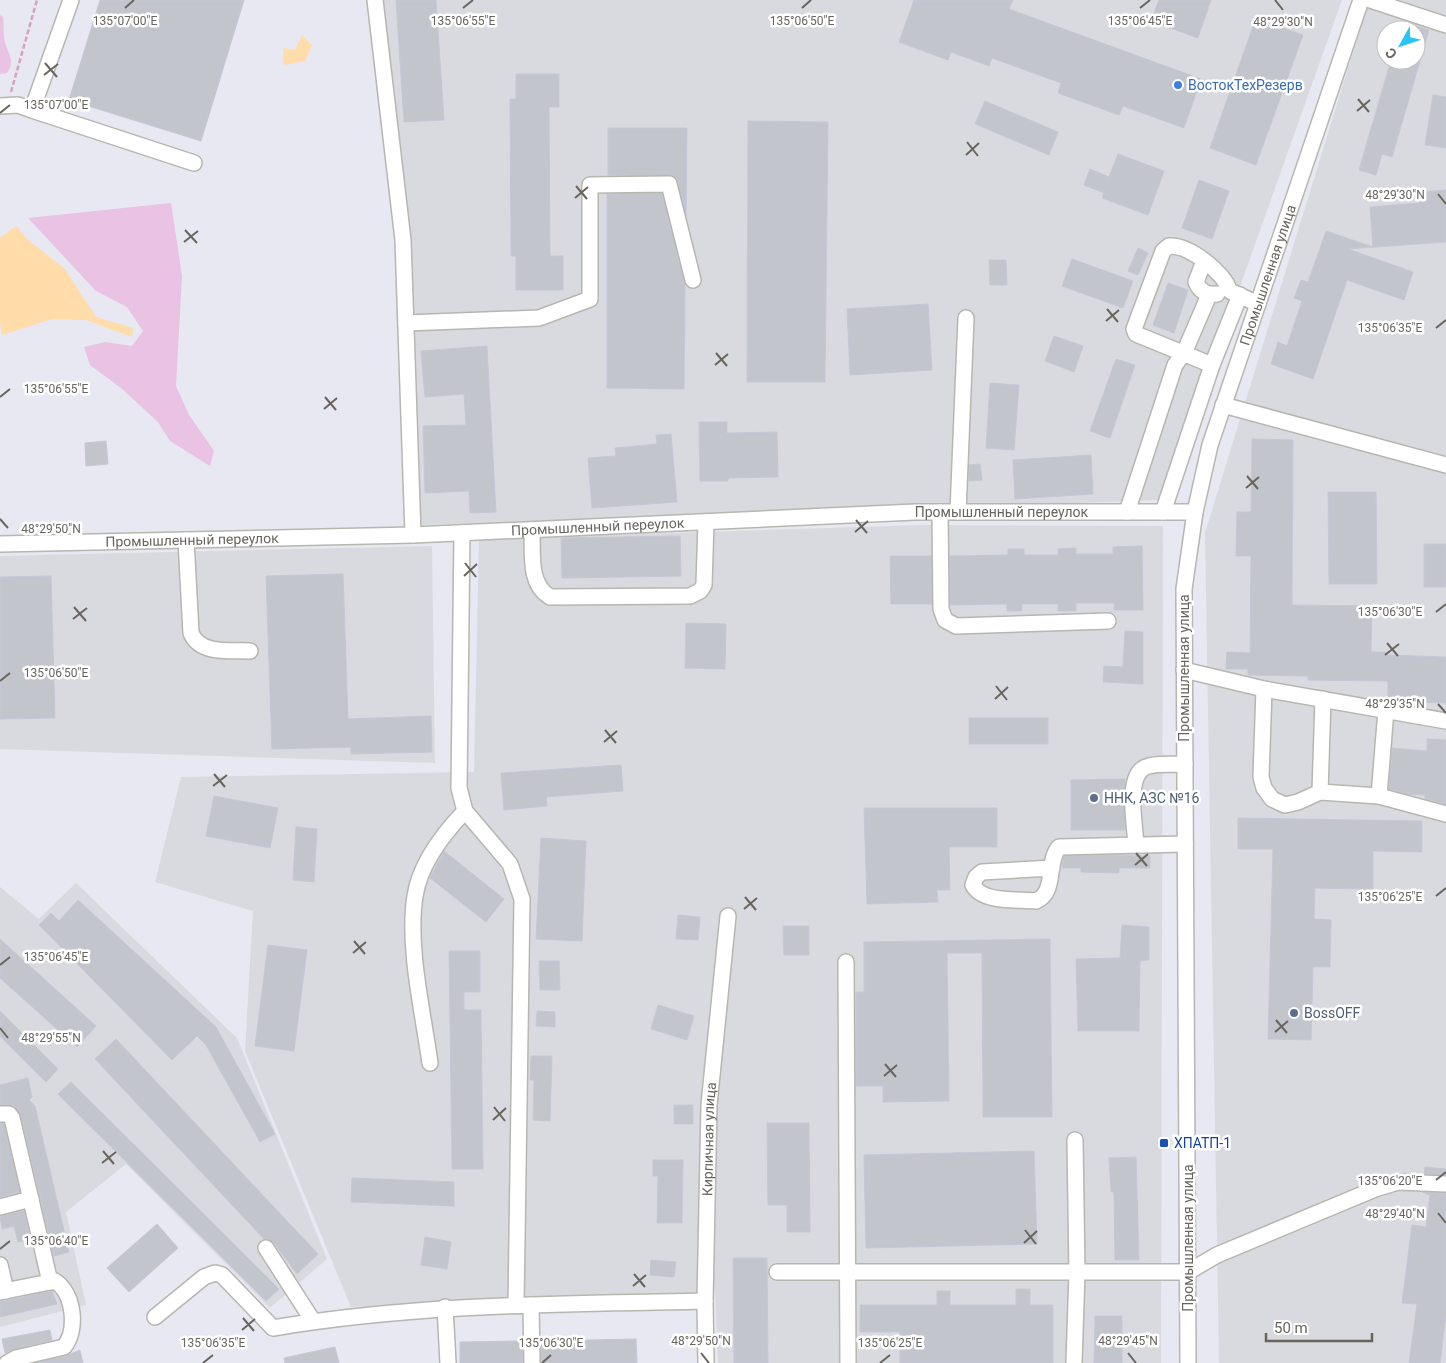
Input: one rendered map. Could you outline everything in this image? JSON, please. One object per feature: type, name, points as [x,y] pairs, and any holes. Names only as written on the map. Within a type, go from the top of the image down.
[{"type":"street","points":[[32,110],[71,0]]},
{"type":"street","points":[[375,0],[402,240],[413,535]]},
{"type":"street","name":"Промышленная улица","points":[[1188,1363],[1184,589],[1194,512],[1210,445],[1361,0]]},
{"type":"street","points":[[1370,0],[1446,25]]},
{"type":"street","points":[[3,106],[32,110],[194,163]]},
{"type":"street","points":[[406,323],[539,318],[590,298],[590,185],[670,184],[693,280]]},
{"type":"street","points":[[1212,365],[1136,334],[1134,329],[1164,251],[1169,246],[1175,246],[1204,260],[1235,293],[1258,304]]},
{"type":"street","points":[[1204,260],[1196,282],[1199,289],[1208,295],[1235,293]]},
{"type":"street","points":[[1163,512],[1235,293]]},
{"type":"street","points":[[1127,512],[1175,365],[1184,353],[1208,295]]},
{"type":"street","points":[[958,512],[966,318]]},
{"type":"street","points":[[1223,406],[1446,465]]},
{"type":"street","points":[[940,512],[941,609],[945,620],[956,626],[1108,621]]},
{"type":"street","name":"Промышленный переулок","points":[[0,544],[413,535],[940,512],[1194,512]]},
{"type":"street","points":[[532,530],[536,582],[541,592],[550,597],[690,596],[700,592],[704,585],[706,522]]},
{"type":"street","points":[[462,533],[459,788],[465,811],[510,864],[522,899],[524,1305],[532,1363]]},
{"type":"street","points":[[186,540],[191,633],[195,643],[205,648],[250,650]]},
{"type":"street","points":[[1184,670],[1264,689],[1446,721]]},
{"type":"street","points":[[1264,689],[1261,777],[1264,788],[1272,799],[1285,805],[1298,802],[1320,792],[1380,796],[1446,814]]},
{"type":"street","points":[[1320,792],[1323,699]]},
{"type":"street","points":[[1380,796],[1386,710]]},
{"type":"street","points":[[1136,845],[1133,784],[1138,773],[1148,766],[1185,764]]},
{"type":"street","points":[[430,1063],[412,934],[415,894],[426,864],[444,833],[465,811]]},
{"type":"street","points":[[1052,868],[982,872],[976,877],[973,885],[976,891],[984,896],[1036,901],[1043,898],[1047,891],[1056,851],[1059,847],[1185,844]]},
{"type":"street","name":"Кирпичная улица","points":[[706,1363],[705,1301],[709,1105],[728,916]]},
{"type":"street","points":[[846,962],[846,1272],[848,1363]]},
{"type":"street","points":[[0,1114],[8,1114],[12,1118],[50,1282]]},
{"type":"street","points":[[1074,1363],[1077,1272],[1075,1140]]},
{"type":"street","points":[[777,1272],[1188,1272],[1217,1255],[1375,1189],[1398,1182],[1446,1184]]},
{"type":"street","points":[[0,1207],[31,1199]]},
{"type":"street","points":[[266,1248],[314,1321]]},
{"type":"street","points":[[0,1265],[3,1292],[55,1281],[64,1288],[72,1316],[73,1329],[68,1342],[59,1349],[16,1358],[7,1363]]},
{"type":"street","points":[[155,1317],[204,1277],[215,1273],[222,1275],[274,1328],[314,1321],[445,1307],[705,1301]]},
{"type":"street","points":[[445,1307],[448,1363]]},
{"type":"path","points":[[3,106],[37,0]]},
{"type":"shaded area","points":[[382,0],[1342,0],[1164,500],[419,525]]},
{"type":"shaded area","points":[[1369,0],[1446,0],[1446,1363],[1219,1363],[1205,533]]},
{"type":"shaded area","points":[[0,15],[3,17],[4,39],[11,64],[7,73],[0,74]]},
{"type":"shaded area","points":[[302,35],[312,45],[305,61],[284,65],[283,48],[295,50]]},
{"type":"shaded area","points":[[171,203],[182,276],[176,386],[189,415],[214,451],[210,466],[170,441],[158,422],[121,388],[90,365],[84,347],[105,342],[132,346],[143,331],[127,307],[96,291],[28,218]]},
{"type":"shaded area","points":[[16,226],[28,240],[65,269],[96,317],[133,328],[132,337],[86,320],[52,319],[2,335],[0,322],[0,238]]},
{"type":"shaded area","points":[[923,525],[1163,526],[1161,1363],[718,1363],[715,1292],[351,1307],[245,1051],[253,911],[155,882],[181,777],[474,772],[479,539]]},
{"type":"shaded area","points":[[432,546],[435,763],[0,749],[0,556]]},
{"type":"shaded area","points":[[76,883],[237,1038],[327,1259],[270,1308],[126,1164],[66,1212],[86,1305],[0,1327],[0,887],[39,919]]},
{"type":"building","points":[[100,0],[244,0],[201,141],[69,100]]},
{"type":"building","points":[[396,0],[436,0],[444,120],[404,122]]},
{"type":"building","points":[[914,0],[1013,0],[1009,9],[1201,79],[1184,128],[1123,106],[1119,115],[1058,93],[1061,83],[992,58],[989,66],[951,52],[948,60],[899,42]]},
{"type":"building","points":[[1159,0],[1211,0],[1198,38],[1151,21]]},
{"type":"building","points":[[1256,18],[1303,35],[1256,165],[1210,148]]},
{"type":"building","points":[[1426,29],[1429,30],[1426,40]]},
{"type":"building","points":[[1388,70],[1417,70],[1392,157],[1382,154],[1376,175],[1359,170]]},
{"type":"building","points":[[516,74],[559,74],[559,107],[549,107],[550,256],[563,256],[563,290],[516,290],[516,256],[511,256],[510,99],[516,99]]},
{"type":"building","points":[[1433,95],[1446,97],[1446,148],[1425,145]]},
{"type":"building","points":[[985,101],[1058,132],[1049,155],[975,124]]},
{"type":"building","points":[[748,121],[828,122],[825,382],[747,382]]},
{"type":"building","points":[[608,128],[687,128],[686,215],[678,182],[673,176],[608,175]]},
{"type":"building","points":[[1118,154],[1164,171],[1148,215],[1102,198],[1104,193],[1084,185],[1090,169],[1109,177]]},
{"type":"building","points":[[1199,180],[1229,191],[1212,239],[1182,228]]},
{"type":"building","points":[[1446,190],[1446,242],[1348,249],[1413,272],[1404,300],[1347,280],[1313,379],[1271,364],[1278,342],[1287,346],[1302,301],[1294,298],[1301,280],[1308,282],[1326,231],[1373,247],[1370,207],[1420,203],[1419,192]]},
{"type":"building","points":[[662,193],[685,285],[684,389],[607,388],[607,194]]},
{"type":"building","points":[[1138,248],[1148,253],[1138,275],[1128,271]]},
{"type":"building","points":[[1072,259],[1133,281],[1123,308],[1062,286]]},
{"type":"building","points":[[989,260],[1006,260],[1007,285],[990,285]]},
{"type":"building","points":[[1168,283],[1188,290],[1174,333],[1153,325]]},
{"type":"building","points":[[928,304],[932,370],[850,375],[847,309]]},
{"type":"building","points":[[1054,336],[1083,346],[1074,372],[1045,361]]},
{"type":"building","points":[[487,346],[496,512],[470,513],[469,491],[425,493],[423,426],[466,425],[464,394],[425,397],[421,351]]},
{"type":"building","points":[[1116,359],[1135,365],[1110,438],[1090,431]]},
{"type":"building","points":[[990,383],[1019,385],[1014,450],[986,448]]},
{"type":"building","points":[[699,422],[727,422],[727,433],[777,432],[778,477],[728,478],[728,481],[700,481]]},
{"type":"building","points":[[671,434],[677,502],[592,508],[588,458],[616,456],[615,448],[657,444],[656,435]]},
{"type":"building","points":[[1252,439],[1293,440],[1292,605],[1372,606],[1371,652],[1388,652],[1388,655],[1446,657],[1446,703],[1388,701],[1388,681],[1308,680],[1308,676],[1248,675],[1248,669],[1226,669],[1227,652],[1250,653],[1251,556],[1236,556],[1237,512],[1251,512]]},
{"type":"building","points":[[106,441],[108,464],[86,466],[85,443]]},
{"type":"building","points":[[1091,455],[1093,494],[1015,499],[1013,460]]},
{"type":"building","points":[[980,464],[982,480],[969,481],[969,465]]},
{"type":"building","points":[[1328,492],[1376,492],[1377,584],[1329,584]]},
{"type":"building","points":[[680,536],[681,576],[562,578],[561,538]]},
{"type":"building","points":[[1424,544],[1446,544],[1446,587],[1424,587]]},
{"type":"building","points":[[1142,546],[1143,610],[1114,610],[1114,603],[1076,603],[1076,611],[1058,611],[1058,604],[1022,604],[1022,611],[1007,611],[1007,604],[950,605],[950,556],[1008,555],[1008,549],[1024,549],[1024,555],[1058,555],[1058,549],[1076,548],[1076,554],[1113,554],[1113,547]]},
{"type":"building","points":[[890,556],[931,556],[932,604],[891,604]]},
{"type":"building","points":[[343,574],[348,719],[431,716],[432,752],[351,754],[351,747],[272,749],[266,576]]},
{"type":"building","points":[[51,576],[55,718],[0,719],[0,577]]},
{"type":"building","points":[[686,623],[726,624],[725,669],[685,668]]},
{"type":"building","points":[[1125,631],[1143,632],[1143,684],[1103,682],[1104,666],[1123,667]]},
{"type":"building","points":[[969,718],[1048,718],[1048,744],[969,744]]},
{"type":"building","points":[[1427,739],[1446,740],[1446,804],[1425,799],[1425,795],[1408,794],[1389,789],[1392,748],[1427,751]]},
{"type":"building","points":[[621,765],[623,791],[546,797],[547,806],[504,810],[501,773]]},
{"type":"building","points":[[1125,779],[1125,830],[1071,830],[1071,780]]},
{"type":"building","points":[[214,796],[278,808],[270,848],[206,836]]},
{"type":"building","points":[[864,808],[997,808],[997,847],[949,847],[950,890],[937,890],[938,902],[867,904]]},
{"type":"building","points":[[1238,818],[1422,821],[1422,852],[1373,851],[1373,889],[1315,888],[1314,919],[1331,920],[1330,967],[1313,967],[1311,1040],[1268,1039],[1273,849],[1238,849]]},
{"type":"building","points":[[296,827],[317,829],[314,882],[293,880]]},
{"type":"building","points":[[541,838],[586,841],[582,941],[536,939]]},
{"type":"building","points":[[444,851],[504,899],[486,922],[430,878]]},
{"type":"building","points":[[1064,856],[1150,856],[1150,868],[1119,868],[1119,873],[1081,872],[1081,868],[1062,868]]},
{"type":"building","points":[[78,900],[216,1027],[275,1134],[260,1142],[206,1045],[197,1036],[172,1060],[39,925],[51,913],[59,921]]},
{"type":"building","points":[[678,915],[700,917],[698,940],[676,939]]},
{"type":"building","points":[[1122,925],[1149,927],[1149,960],[1140,961],[1139,1031],[1078,1031],[1076,959],[1120,958]]},
{"type":"building","points":[[783,926],[809,926],[809,955],[784,955]]},
{"type":"building","points":[[0,939],[96,1026],[77,1047],[0,978]]},
{"type":"building","points":[[1050,939],[1052,1117],[983,1117],[982,953],[947,953],[949,1101],[883,1102],[883,1086],[856,1086],[856,992],[864,992],[864,942]]},
{"type":"building","points":[[268,945],[307,950],[294,1051],[255,1046]]},
{"type":"building","points":[[449,951],[480,951],[480,992],[464,992],[464,1010],[481,1010],[483,1169],[452,1169]]},
{"type":"building","points":[[539,961],[559,961],[560,990],[540,990]]},
{"type":"building","points":[[658,1005],[694,1016],[687,1040],[651,1029]]},
{"type":"building","points":[[0,1011],[58,1069],[46,1082],[0,1036]]},
{"type":"building","points":[[537,1011],[555,1012],[555,1027],[536,1026]]},
{"type":"building","points":[[116,1039],[318,1254],[297,1274],[274,1243],[264,1239],[95,1059]]},
{"type":"building","points":[[531,1056],[552,1056],[550,1121],[533,1120],[534,1080],[530,1080]]},
{"type":"building","points":[[28,1078],[32,1097],[29,1100],[35,1106],[69,1252],[54,1256],[21,1116],[14,1106],[0,1105],[0,1085]]},
{"type":"building","points":[[71,1082],[279,1289],[266,1301],[58,1094]]},
{"type":"building","points":[[674,1105],[693,1105],[693,1124],[674,1124]]},
{"type":"building","points":[[0,1123],[4,1123],[20,1192],[0,1197]]},
{"type":"building","points":[[767,1123],[809,1123],[810,1232],[787,1232],[787,1205],[768,1205]]},
{"type":"building","points":[[1034,1151],[1037,1244],[866,1248],[864,1155]]},
{"type":"building","points":[[1136,1157],[1139,1260],[1115,1260],[1114,1192],[1111,1192],[1109,1158]]},
{"type":"building","points":[[653,1160],[683,1160],[682,1223],[657,1223],[658,1176],[653,1176]]},
{"type":"building","points":[[1425,1167],[1446,1169],[1446,1175],[1424,1174]]},
{"type":"building","points":[[352,1178],[454,1182],[454,1206],[351,1202]]},
{"type":"building","points":[[1422,1192],[1446,1193],[1446,1314],[1440,1363],[1409,1363],[1417,1304],[1402,1303],[1412,1225],[1426,1227],[1430,1195]]},
{"type":"building","points":[[24,1211],[30,1239],[18,1242],[14,1226],[2,1229],[0,1216]]},
{"type":"building","points":[[157,1224],[178,1248],[129,1292],[107,1268]]},
{"type":"building","points":[[425,1237],[451,1242],[447,1269],[421,1265]]},
{"type":"building","points":[[733,1258],[767,1258],[768,1363],[734,1363]]},
{"type":"building","points":[[651,1260],[676,1262],[674,1277],[650,1275]]},
{"type":"building","points":[[1016,1289],[1030,1289],[1030,1305],[1053,1305],[1053,1363],[900,1363],[900,1332],[860,1332],[860,1305],[937,1305],[937,1291],[950,1291],[950,1305],[1016,1305]]},
{"type":"building","points":[[52,1291],[57,1304],[0,1317],[0,1302]]},
{"type":"building","points":[[1095,1316],[1122,1316],[1122,1363],[1094,1363]]},
{"type":"building","points":[[50,1330],[52,1340],[5,1353],[2,1339]]},
{"type":"building","points":[[636,1339],[637,1363],[541,1363],[541,1341]]},
{"type":"building","points":[[522,1341],[523,1363],[460,1363],[460,1342]]},
{"type":"building","points":[[335,1347],[339,1363],[285,1363],[284,1358]]},
{"type":"building","points":[[80,1350],[83,1363],[36,1363],[66,1356]]},
{"type":"place","name":"ВостокТехРезерв","points":[[1178,85]]},
{"type":"place","name":"ННК, АЗС №16","points":[[1094,798]]},
{"type":"place","name":"BossOFF","points":[[1294,1013]]},
{"type":"place","name":"ХПАТП-1","points":[[1164,1143]]}]
